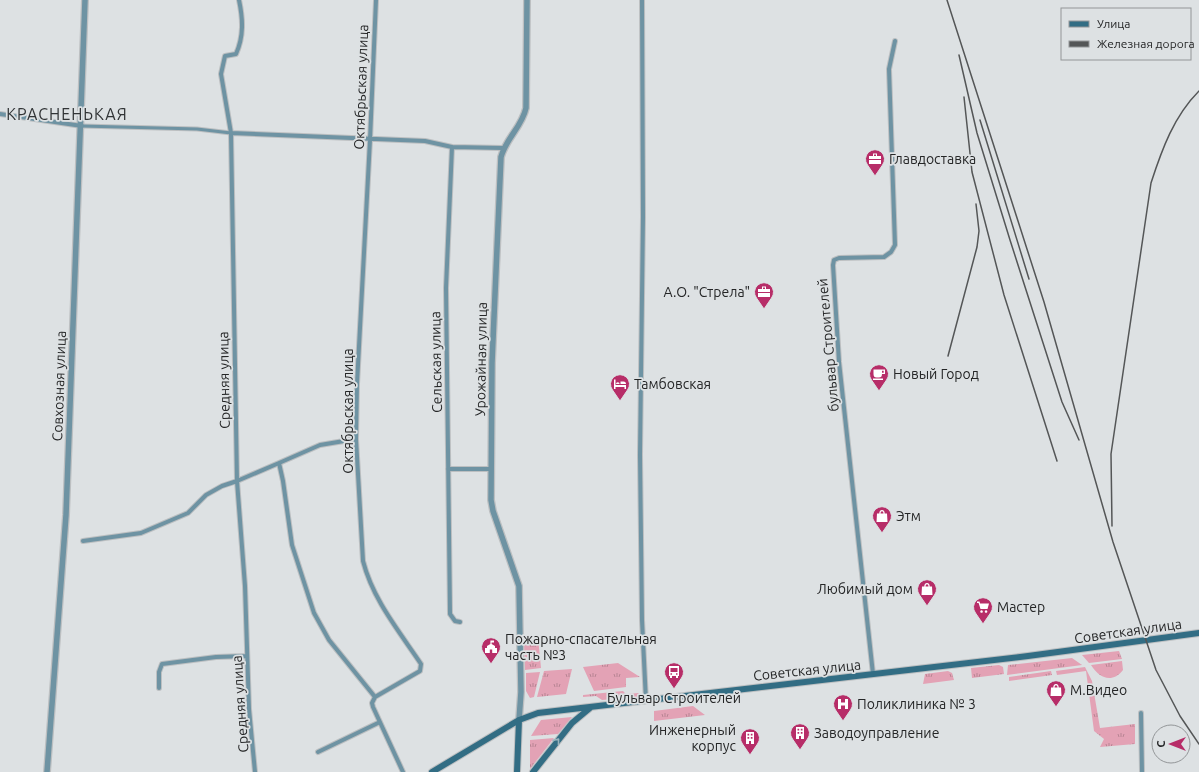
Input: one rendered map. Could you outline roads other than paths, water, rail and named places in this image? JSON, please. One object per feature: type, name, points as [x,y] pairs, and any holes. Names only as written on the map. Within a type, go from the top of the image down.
[{"type":"main road","name":"Советская улица","points":[[432,772],[519,720],[538,713],[1118,645],[1199,633]]},
{"type":"main road","points":[[533,772],[572,723],[591,707]]},
{"type":"main road","points":[[517,772],[519,720]]},
{"type":"street","name":"Совхозная улица","points":[[47,772],[66,515],[82,126],[85,0]]},
{"type":"street","name":"Средняя улица","points":[[239,0],[243,19],[241,42],[236,54],[225,56],[221,74],[231,133],[237,481],[245,586],[249,709],[255,772]]},
{"type":"street","name":"Октябрьская улица","points":[[375,697],[420,671],[421,664],[386,613],[367,577],[363,561],[356,439],[361,297],[376,0]]},
{"type":"street","name":"Урожайная улица","points":[[519,720],[521,692],[520,592],[517,578],[493,511],[491,500],[492,355],[501,157],[503,148],[524,118],[526,108],[527,0]]},
{"type":"street","points":[[642,0],[643,217],[640,455],[642,620],[646,701]]},
{"type":"street","name":"бульвар Строителей","points":[[873,674],[839,362],[833,265],[834,260],[839,258],[884,257],[891,252],[895,245],[889,69],[895,41]]},
{"type":"street","points":[[0,114],[82,126],[197,129],[231,133],[370,140],[425,141],[452,147],[503,148]]},
{"type":"street","name":"Сельская улица","points":[[452,147],[446,288],[450,614],[455,621],[460,622]]},
{"type":"street","points":[[83,541],[141,533],[188,513],[206,495],[222,486],[320,445],[356,439]]},
{"type":"street","points":[[279,463],[292,545],[314,613],[329,640],[375,697],[372,708],[403,772]]},
{"type":"street","points":[[448,469],[491,469]]},
{"type":"street","points":[[159,688],[159,672],[162,664],[216,657],[247,656]]},
{"type":"street","points":[[1141,714],[1142,772]]},
{"type":"street","points":[[318,752],[380,722]]},
{"type":"railway","points":[[947,0],[1044,302],[1113,542],[1156,670],[1180,716],[1199,744]]},
{"type":"railway","points":[[959,55],[977,133],[1010,240],[1062,402],[1079,440]]},
{"type":"railway","points":[[1112,526],[1111,454],[1151,183],[1164,146],[1176,122],[1182,111],[1199,91]]},
{"type":"railway","points":[[964,97],[972,172],[1004,295],[1057,461]]},
{"type":"railway","points":[[980,120],[1029,279]]},
{"type":"railway","points":[[948,356],[977,247],[979,231],[976,204]]},
{"type":"place","name":"Главдоставка","points":[[875,176]]},
{"type":"place","name":"А.О. \"Стрела\"","points":[[764,309]]},
{"type":"place","name":"Новый Город","points":[[879,391]]},
{"type":"place","name":"Тамбовская","points":[[620,401]]},
{"type":"place","name":"Этм","points":[[882,533]]},
{"type":"place","name":"Любимый дом","points":[[927,606]]},
{"type":"place","name":"Мастер","points":[[983,624]]},
{"type":"place","name":"Пожарно-спасательная часть №3","points":[[491,664]]},
{"type":"place","name":"Бульвар Строителей","points":[[674,689]]},
{"type":"place","name":"М.Видео","points":[[1056,707]]},
{"type":"place","name":"Поликлиника № 3","points":[[843,721]]},
{"type":"place","name":"Заводоуправление","points":[[800,750]]},
{"type":"place","name":"Инженерный корпус","points":[[750,755]]},
{"type":"district","name":"КРАСНЕНЬКАЯ","points":[[67,114]]}]
